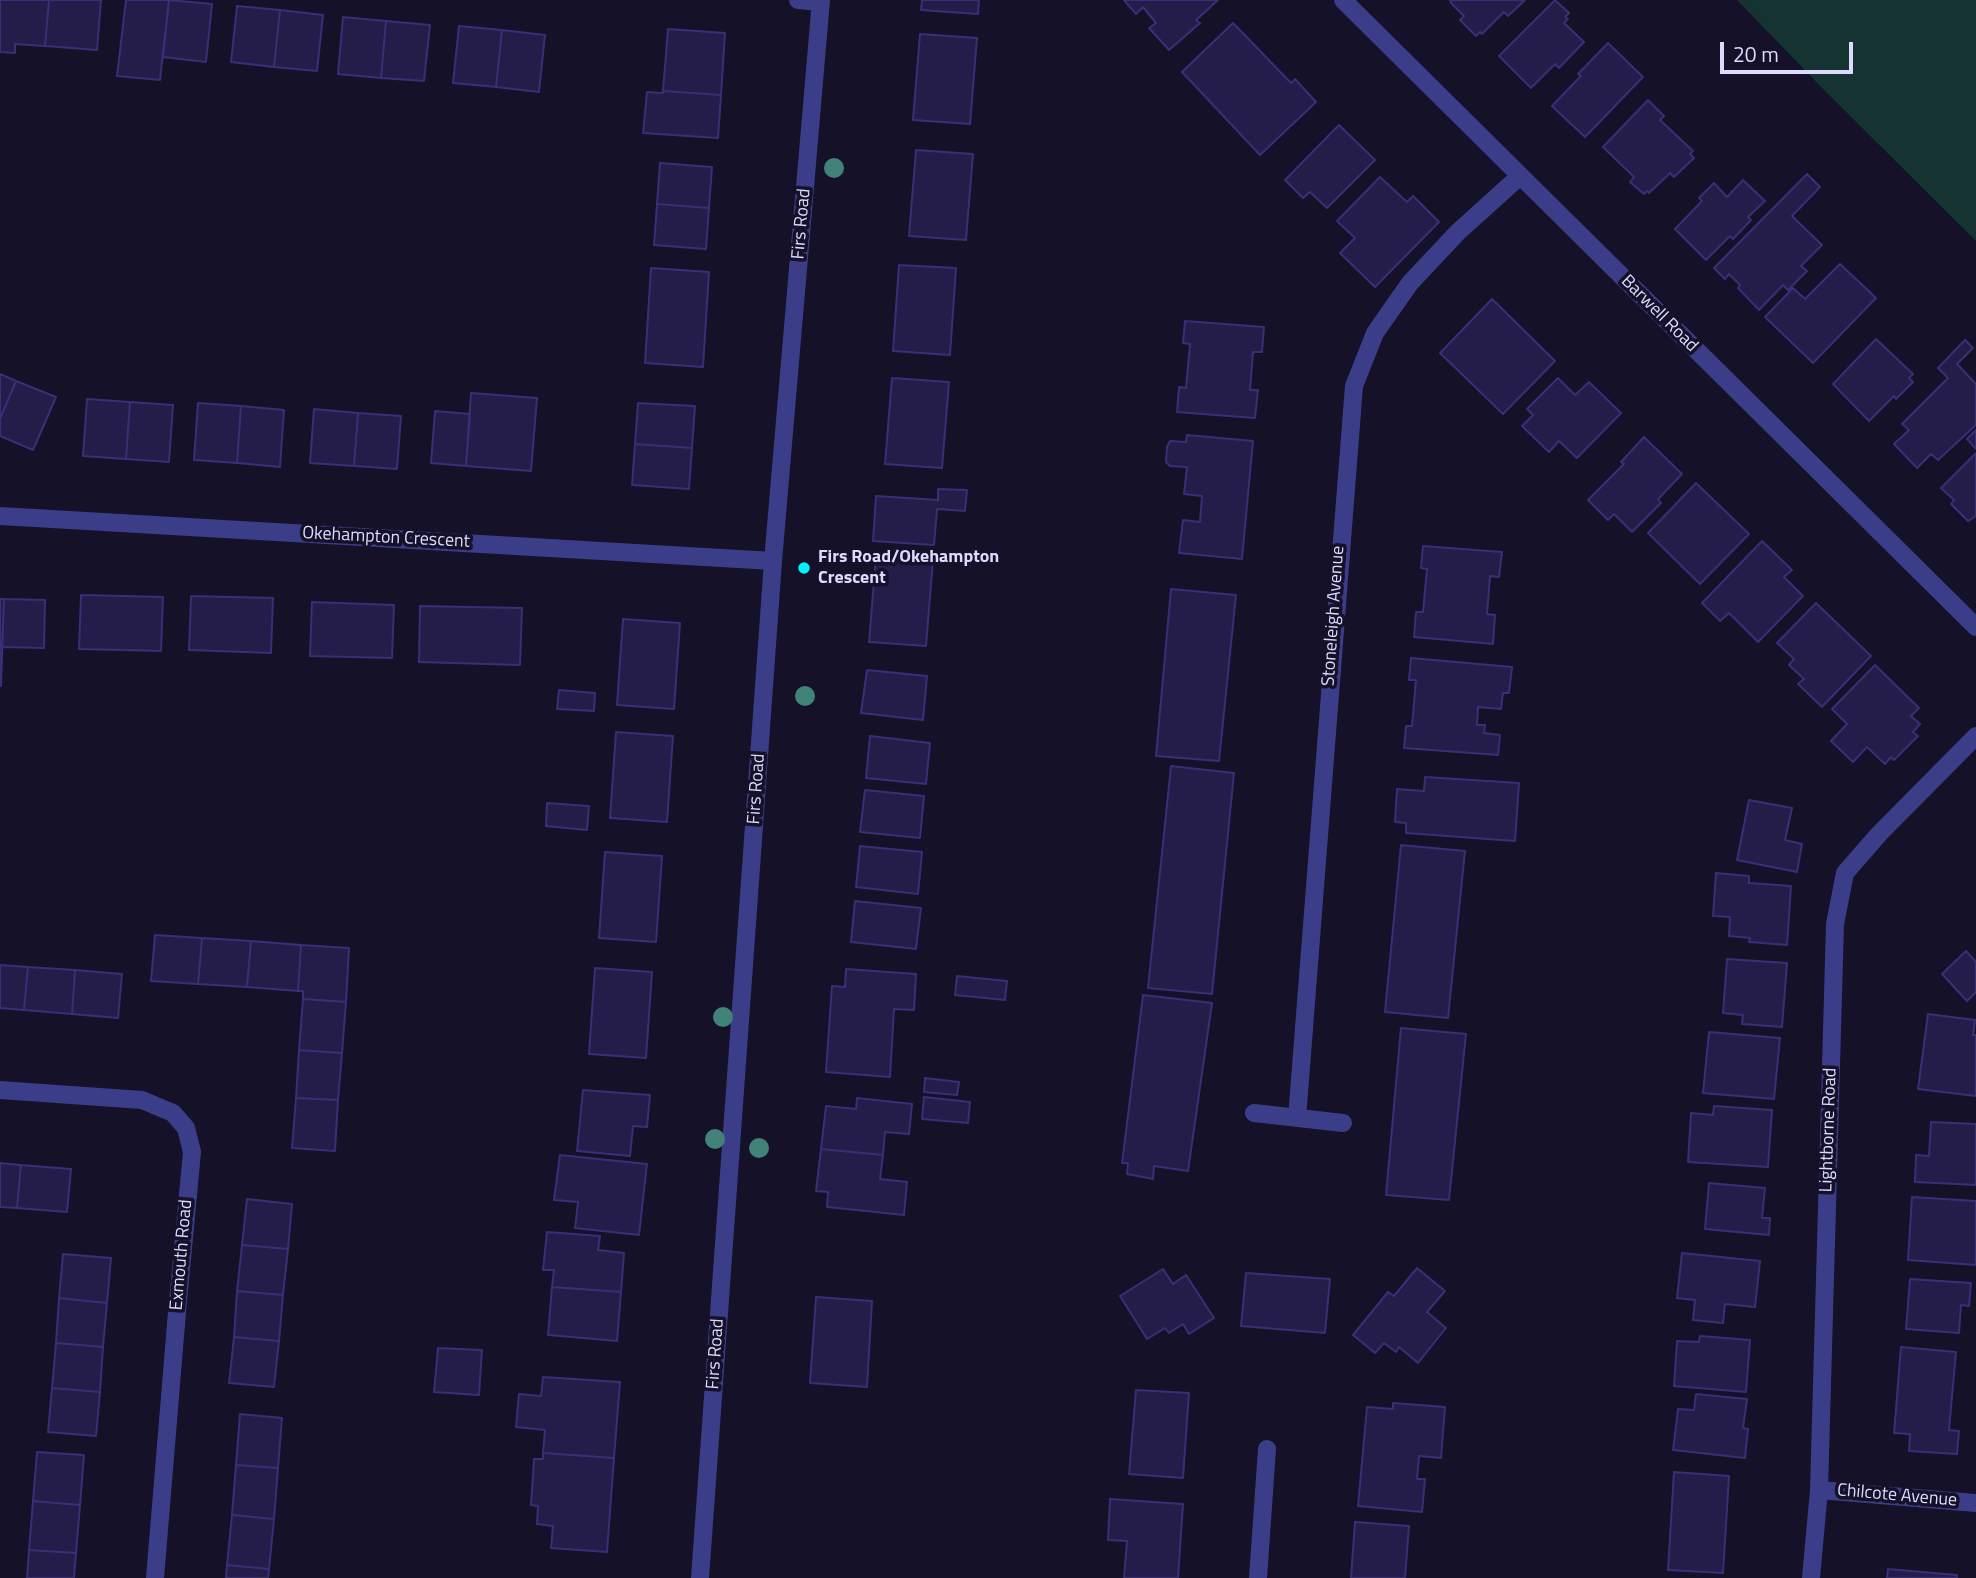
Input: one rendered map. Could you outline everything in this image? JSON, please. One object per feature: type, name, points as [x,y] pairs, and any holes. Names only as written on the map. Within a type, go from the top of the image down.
[{"type":"street","points":[[798,0],[820,1]]},
{"type":"street","name":"Barwell Road","points":[[1343,0],[1976,627]]},
{"type":"street","name":"Firs Road","points":[[700,1578],[773,561],[820,1]]},
{"type":"street","name":"Stoneleigh Avenue","points":[[1297,1118],[1354,386],[1375,333],[1410,283],[1458,232],[1520,176]]},
{"type":"street","name":"Okehampton Crescent","points":[[0,516],[773,561]]},
{"type":"street","name":"Lightborne Road","points":[[1811,1578],[1819,1490],[1835,924],[1845,873],[1879,834],[1976,736]]},
{"type":"street","name":"Exmouth Road","points":[[0,1090],[142,1100],[173,1113],[186,1128],[192,1152],[155,1578]]},
{"type":"street","points":[[1254,1113],[1343,1124]]},
{"type":"street","points":[[1258,1578],[1267,1449]]},
{"type":"street","name":"Chilcote Avenue","points":[[1819,1490],[1976,1503]]},
{"type":"green space","points":[[1737,0],[1976,0],[1976,241],[1826,92]]},
{"type":"building","points":[[0,0],[49,0],[45,46],[15,44],[15,53],[0,52]]},
{"type":"building","points":[[49,0],[101,0],[97,50],[45,46]]},
{"type":"building","points":[[126,0],[169,0],[160,80],[117,76]]},
{"type":"building","points":[[169,0],[212,4],[206,62],[163,57]]},
{"type":"building","points":[[922,0],[979,0],[978,14],[921,10]]},
{"type":"building","points":[[1124,0],[1218,0],[1196,20],[1200,23],[1169,50],[1149,28],[1156,23],[1143,7],[1136,14]]},
{"type":"building","points":[[1450,0],[1525,0],[1508,16],[1504,12],[1482,34],[1480,32],[1476,36],[1460,20],[1464,16]]},
{"type":"building","points":[[1555,0],[1569,13],[1564,23],[1584,42],[1559,68],[1555,64],[1531,88],[1499,56]]},
{"type":"building","points":[[237,6],[280,10],[274,67],[231,62]]},
{"type":"building","points":[[280,10],[323,15],[317,71],[274,67]]},
{"type":"building","points":[[343,17],[386,21],[381,78],[338,74]]},
{"type":"building","points":[[386,21],[430,25],[424,81],[381,78]]},
{"type":"building","points":[[1233,23],[1291,83],[1295,79],[1316,102],[1260,155],[1182,72]]},
{"type":"building","points":[[459,26],[502,30],[496,87],[453,83]]},
{"type":"building","points":[[668,29],[725,33],[721,95],[663,91]]},
{"type":"building","points":[[502,30],[545,35],[539,92],[496,87]]},
{"type":"building","points":[[920,34],[977,38],[970,124],[913,120]]},
{"type":"building","points":[[1608,43],[1643,77],[1585,137],[1552,106]]},
{"type":"building","points":[[647,92],[721,95],[718,138],[643,133]]},
{"type":"building","points":[[1648,100],[1664,116],[1660,120],[1693,151],[1690,154],[1694,158],[1674,177],[1670,173],[1649,193],[1647,191],[1644,194],[1630,182],[1634,177],[1603,147]]},
{"type":"building","points":[[1339,125],[1375,160],[1327,208],[1310,192],[1303,198],[1285,180]]},
{"type":"building","points":[[916,150],[973,154],[966,240],[909,236]]},
{"type":"building","points":[[660,163],[712,167],[709,208],[657,204]]},
{"type":"building","points":[[1807,174],[1820,187],[1792,216],[1822,245],[1801,266],[1807,271],[1788,290],[1783,285],[1759,310],[1729,274],[1725,279],[1714,268]]},
{"type":"building","points":[[1380,177],[1407,202],[1413,196],[1439,222],[1375,287],[1340,253],[1355,238],[1337,221]]},
{"type":"building","points":[[1743,180],[1765,201],[1748,217],[1751,220],[1733,239],[1730,236],[1706,260],[1675,229],[1702,201],[1699,198],[1714,183],[1727,197]]},
{"type":"building","points":[[657,204],[709,208],[706,249],[654,245]]},
{"type":"building","points":[[1840,264],[1876,298],[1813,363],[1765,317],[1793,288],[1805,299]]},
{"type":"building","points":[[899,265],[956,268],[950,355],[893,351]]},
{"type":"building","points":[[651,268],[709,272],[703,367],[645,363]]},
{"type":"building","points":[[1492,299],[1555,361],[1503,414],[1440,353]]},
{"type":"building","points":[[1185,321],[1264,327],[1262,352],[1253,352],[1250,390],[1258,390],[1255,418],[1177,412],[1179,387],[1186,388],[1190,344],[1183,343]]},
{"type":"building","points":[[1876,339],[1913,374],[1909,378],[1913,382],[1896,399],[1894,396],[1869,421],[1833,384]]},
{"type":"building","points":[[1965,340],[1973,348],[1957,364],[1976,384],[1976,425],[1938,460],[1931,454],[1917,468],[1894,444],[1909,430],[1902,424],[1948,378],[1938,368]]},
{"type":"building","points":[[0,374],[16,381],[0,419]]},
{"type":"building","points":[[892,378],[949,382],[942,468],[885,464]]},
{"type":"building","points":[[1558,378],[1575,395],[1589,382],[1621,413],[1577,458],[1559,441],[1549,452],[1522,426],[1533,415],[1527,409]]},
{"type":"building","points":[[16,381],[56,397],[33,450],[0,436],[0,419]]},
{"type":"building","points":[[471,393],[537,398],[531,471],[466,466]]},
{"type":"building","points":[[87,399],[130,402],[126,459],[83,456]]},
{"type":"building","points":[[130,402],[173,405],[169,462],[126,459]]},
{"type":"building","points":[[198,403],[241,406],[237,463],[194,460]]},
{"type":"building","points":[[638,403],[695,406],[692,448],[635,444]]},
{"type":"building","points":[[241,406],[284,410],[280,467],[237,463]]},
{"type":"building","points":[[314,409],[358,413],[354,466],[310,463]]},
{"type":"building","points":[[435,411],[470,414],[466,466],[431,463]]},
{"type":"building","points":[[358,413],[401,416],[397,469],[354,466]]},
{"type":"building","points":[[1976,430],[1976,449],[1967,439]]},
{"type":"building","points":[[1187,435],[1253,441],[1242,559],[1179,553],[1183,520],[1200,522],[1202,496],[1184,494],[1187,467],[1170,466],[1166,462],[1167,447],[1170,441],[1186,442]]},
{"type":"building","points":[[1644,437],[1682,474],[1658,499],[1661,503],[1632,532],[1614,514],[1608,520],[1588,500],[1624,464],[1621,462]]},
{"type":"building","points":[[635,444],[692,448],[689,489],[632,485]]},
{"type":"building","points":[[1976,453],[1976,516],[1968,521],[1951,504],[1954,500],[1941,488]]},
{"type":"building","points":[[1696,483],[1749,534],[1700,584],[1648,533]]},
{"type":"building","points":[[938,489],[967,490],[965,511],[937,509],[934,545],[873,541],[876,496],[938,500]]},
{"type":"building","points":[[1762,541],[1792,570],[1784,577],[1803,596],[1758,642],[1729,613],[1720,621],[1702,603]]},
{"type":"building","points":[[1423,546],[1502,552],[1499,577],[1490,576],[1487,614],[1495,615],[1493,644],[1414,637],[1416,612],[1423,612],[1427,569],[1421,568]]},
{"type":"building","points":[[876,556],[933,560],[926,646],[869,642]]},
{"type":"building","points":[[1171,589],[1236,595],[1219,761],[1156,756]]},
{"type":"building","points":[[81,595],[163,597],[161,651],[79,649]]},
{"type":"building","points":[[191,596],[273,598],[271,653],[189,650]]},
{"type":"building","points":[[0,599],[4,599],[1,686],[0,686]]},
{"type":"building","points":[[4,599],[45,600],[44,648],[2,647]]},
{"type":"building","points":[[312,602],[394,605],[392,658],[310,656]]},
{"type":"building","points":[[1816,603],[1871,656],[1822,707],[1798,684],[1804,679],[1789,665],[1794,659],[1777,643]]},
{"type":"building","points":[[420,606],[522,608],[520,665],[419,662]]},
{"type":"building","points":[[623,619],[680,623],[674,709],[617,705]]},
{"type":"building","points":[[1411,658],[1512,667],[1509,693],[1503,693],[1501,709],[1478,707],[1477,725],[1485,725],[1484,733],[1500,735],[1498,755],[1404,748],[1406,726],[1412,726],[1416,680],[1409,680]]},
{"type":"building","points":[[1875,665],[1919,708],[1911,716],[1920,724],[1913,732],[1918,736],[1894,760],[1891,757],[1885,764],[1867,747],[1853,762],[1831,741],[1847,724],[1832,709]]},
{"type":"building","points":[[867,670],[927,676],[923,720],[861,713]]},
{"type":"building","points":[[559,690],[595,693],[594,711],[557,709]]},
{"type":"building","points":[[616,732],[673,736],[667,822],[610,818]]},
{"type":"building","points":[[870,736],[930,743],[926,784],[866,778]]},
{"type":"building","points":[[1171,766],[1234,773],[1212,994],[1148,988]]},
{"type":"building","points":[[1425,777],[1519,783],[1515,841],[1406,833],[1406,823],[1395,822],[1397,789],[1424,791]]},
{"type":"building","points":[[865,790],[924,796],[920,838],[860,832]]},
{"type":"building","points":[[1749,800],[1792,808],[1785,840],[1802,844],[1797,872],[1737,860]]},
{"type":"building","points":[[547,803],[589,806],[587,830],[546,826]]},
{"type":"building","points":[[1401,845],[1465,851],[1448,1018],[1385,1012]]},
{"type":"building","points":[[860,846],[922,852],[918,894],[856,887]]},
{"type":"building","points":[[605,852],[662,856],[656,942],[599,938]]},
{"type":"building","points":[[1716,873],[1749,876],[1749,883],[1791,886],[1787,945],[1749,942],[1750,938],[1729,936],[1730,917],[1713,916]]},
{"type":"building","points":[[855,901],[921,908],[916,949],[851,942]]},
{"type":"building","points":[[155,935],[202,938],[198,984],[151,981]]},
{"type":"building","points":[[202,938],[251,941],[247,987],[198,984]]},
{"type":"building","points":[[251,941],[301,945],[298,991],[247,987]]},
{"type":"building","points":[[301,945],[349,948],[346,1002],[303,999],[303,991],[298,991]]},
{"type":"building","points":[[1966,951],[1976,962],[1976,992],[1967,1001],[1942,974]]},
{"type":"building","points":[[1727,959],[1787,963],[1782,1027],[1742,1024],[1743,1015],[1723,1013]]},
{"type":"building","points":[[0,965],[28,967],[24,1010],[0,1008]]},
{"type":"building","points":[[28,967],[75,970],[72,1014],[24,1010]]},
{"type":"building","points":[[595,968],[652,972],[646,1058],[589,1054]]},
{"type":"building","points":[[846,969],[916,974],[914,1010],[894,1009],[890,1077],[826,1072],[832,986],[845,987]]},
{"type":"building","points":[[75,970],[122,974],[118,1018],[72,1014]]},
{"type":"building","points":[[957,976],[1007,981],[1005,1000],[955,995]]},
{"type":"building","points":[[1143,995],[1212,1003],[1188,1171],[1154,1166],[1153,1179],[1127,1174],[1128,1163],[1122,1163]]},
{"type":"building","points":[[303,999],[346,1002],[342,1053],[299,1050]]},
{"type":"building","points":[[1928,1014],[1975,1020],[1973,1035],[1976,1035],[1976,1096],[1918,1089]]},
{"type":"building","points":[[1401,1028],[1466,1034],[1449,1200],[1386,1195]]},
{"type":"building","points":[[1709,1032],[1780,1038],[1774,1099],[1703,1093]]},
{"type":"building","points":[[299,1050],[342,1053],[338,1100],[296,1098]]},
{"type":"building","points":[[925,1078],[959,1082],[957,1095],[924,1092]]},
{"type":"building","points":[[583,1090],[650,1095],[647,1127],[633,1126],[630,1156],[577,1151]]},
{"type":"building","points":[[924,1097],[970,1102],[968,1123],[922,1119]]},
{"type":"building","points":[[296,1098],[338,1100],[335,1151],[292,1148]]},
{"type":"building","points":[[857,1098],[912,1104],[909,1134],[885,1132],[883,1155],[821,1149],[826,1106],[856,1109]]},
{"type":"building","points":[[1714,1106],[1772,1110],[1768,1167],[1688,1162],[1691,1113],[1713,1115]]},
{"type":"building","points":[[1931,1122],[1976,1124],[1976,1185],[1915,1182],[1916,1155],[1929,1156]]},
{"type":"building","points":[[821,1149],[883,1155],[880,1179],[907,1182],[904,1215],[827,1207],[828,1192],[816,1191]]},
{"type":"building","points":[[560,1155],[647,1164],[639,1235],[575,1228],[578,1202],[554,1200]]},
{"type":"building","points":[[0,1163],[21,1165],[17,1208],[0,1207]]},
{"type":"building","points":[[21,1165],[71,1169],[67,1212],[17,1208]]},
{"type":"building","points":[[1709,1183],[1765,1188],[1762,1218],[1770,1218],[1769,1235],[1705,1229]]},
{"type":"building","points":[[1912,1197],[1976,1201],[1976,1265],[1908,1260]]},
{"type":"building","points":[[247,1199],[292,1204],[288,1249],[242,1245]]},
{"type":"building","points":[[547,1232],[600,1236],[598,1250],[624,1253],[621,1292],[552,1287],[554,1270],[543,1270]]},
{"type":"building","points":[[242,1245],[288,1249],[283,1295],[237,1291]]},
{"type":"building","points":[[1682,1253],[1760,1261],[1755,1307],[1725,1304],[1723,1323],[1693,1320],[1695,1300],[1677,1298]]},
{"type":"building","points":[[63,1254],[111,1258],[107,1303],[59,1298]]},
{"type":"building","points":[[1417,1268],[1445,1291],[1427,1312],[1446,1328],[1418,1363],[1399,1347],[1396,1352],[1384,1343],[1375,1353],[1353,1335],[1388,1292],[1394,1296]]},
{"type":"building","points":[[1163,1269],[1173,1284],[1186,1275],[1214,1318],[1189,1334],[1183,1324],[1169,1333],[1165,1328],[1147,1339],[1120,1296]]},
{"type":"building","points":[[1246,1273],[1330,1279],[1325,1333],[1241,1326]]},
{"type":"building","points":[[1910,1279],[1971,1283],[1969,1306],[1961,1305],[1959,1333],[1906,1329]]},
{"type":"building","points":[[552,1287],[621,1292],[617,1341],[548,1335]]},
{"type":"building","points":[[237,1291],[283,1295],[279,1341],[234,1337]]},
{"type":"building","points":[[816,1297],[872,1301],[867,1387],[810,1383]]},
{"type":"building","points":[[59,1298],[107,1303],[103,1347],[56,1343]]},
{"type":"building","points":[[1700,1336],[1750,1340],[1746,1392],[1674,1386],[1677,1341],[1699,1342]]},
{"type":"building","points":[[234,1337],[279,1341],[274,1387],[229,1383]]},
{"type":"building","points":[[56,1343],[103,1347],[100,1392],[52,1388]]},
{"type":"building","points":[[1901,1347],[1956,1352],[1949,1430],[1959,1431],[1957,1454],[1909,1451],[1910,1434],[1894,1433]]},
{"type":"building","points":[[438,1348],[482,1350],[479,1395],[434,1392]]},
{"type":"building","points":[[543,1377],[620,1382],[614,1458],[543,1453],[545,1430],[516,1427],[519,1394],[541,1396]]},
{"type":"building","points":[[52,1388],[100,1392],[96,1436],[48,1432]]},
{"type":"building","points":[[1136,1390],[1189,1393],[1183,1478],[1129,1474]]},
{"type":"building","points":[[1696,1394],[1747,1399],[1743,1428],[1748,1429],[1745,1458],[1673,1450],[1678,1409],[1694,1410]]},
{"type":"building","points":[[1393,1403],[1445,1407],[1441,1458],[1419,1456],[1417,1479],[1425,1479],[1422,1512],[1358,1506],[1367,1407],[1393,1409]]},
{"type":"building","points":[[240,1414],[282,1418],[278,1468],[236,1465]]},
{"type":"building","points":[[37,1452],[84,1455],[80,1505],[33,1501]]},
{"type":"building","points":[[543,1453],[614,1458],[607,1552],[551,1548],[553,1526],[537,1524],[538,1506],[531,1505],[534,1459],[543,1459]]},
{"type":"building","points":[[236,1465],[278,1468],[274,1519],[232,1515]]},
{"type":"building","points":[[1674,1472],[1729,1476],[1723,1573],[1668,1570]]},
{"type":"building","points":[[1110,1499],[1183,1504],[1178,1578],[1124,1578],[1127,1541],[1108,1540]]},
{"type":"building","points":[[33,1501],[80,1505],[76,1553],[29,1550]]},
{"type":"building","points":[[232,1515],[274,1519],[269,1569],[227,1565]]},
{"type":"building","points":[[1355,1522],[1409,1526],[1405,1578],[1351,1578]]},
{"type":"building","points":[[29,1550],[76,1553],[74,1578],[27,1578]]},
{"type":"building","points":[[227,1565],[269,1569],[268,1578],[226,1578]]},
{"type":"building","points":[[1888,1569],[1957,1575],[1957,1578],[1887,1578]]},
{"type":"place","name":"Firs Road/Okehampton Crescent","points":[[804,568]]}]
